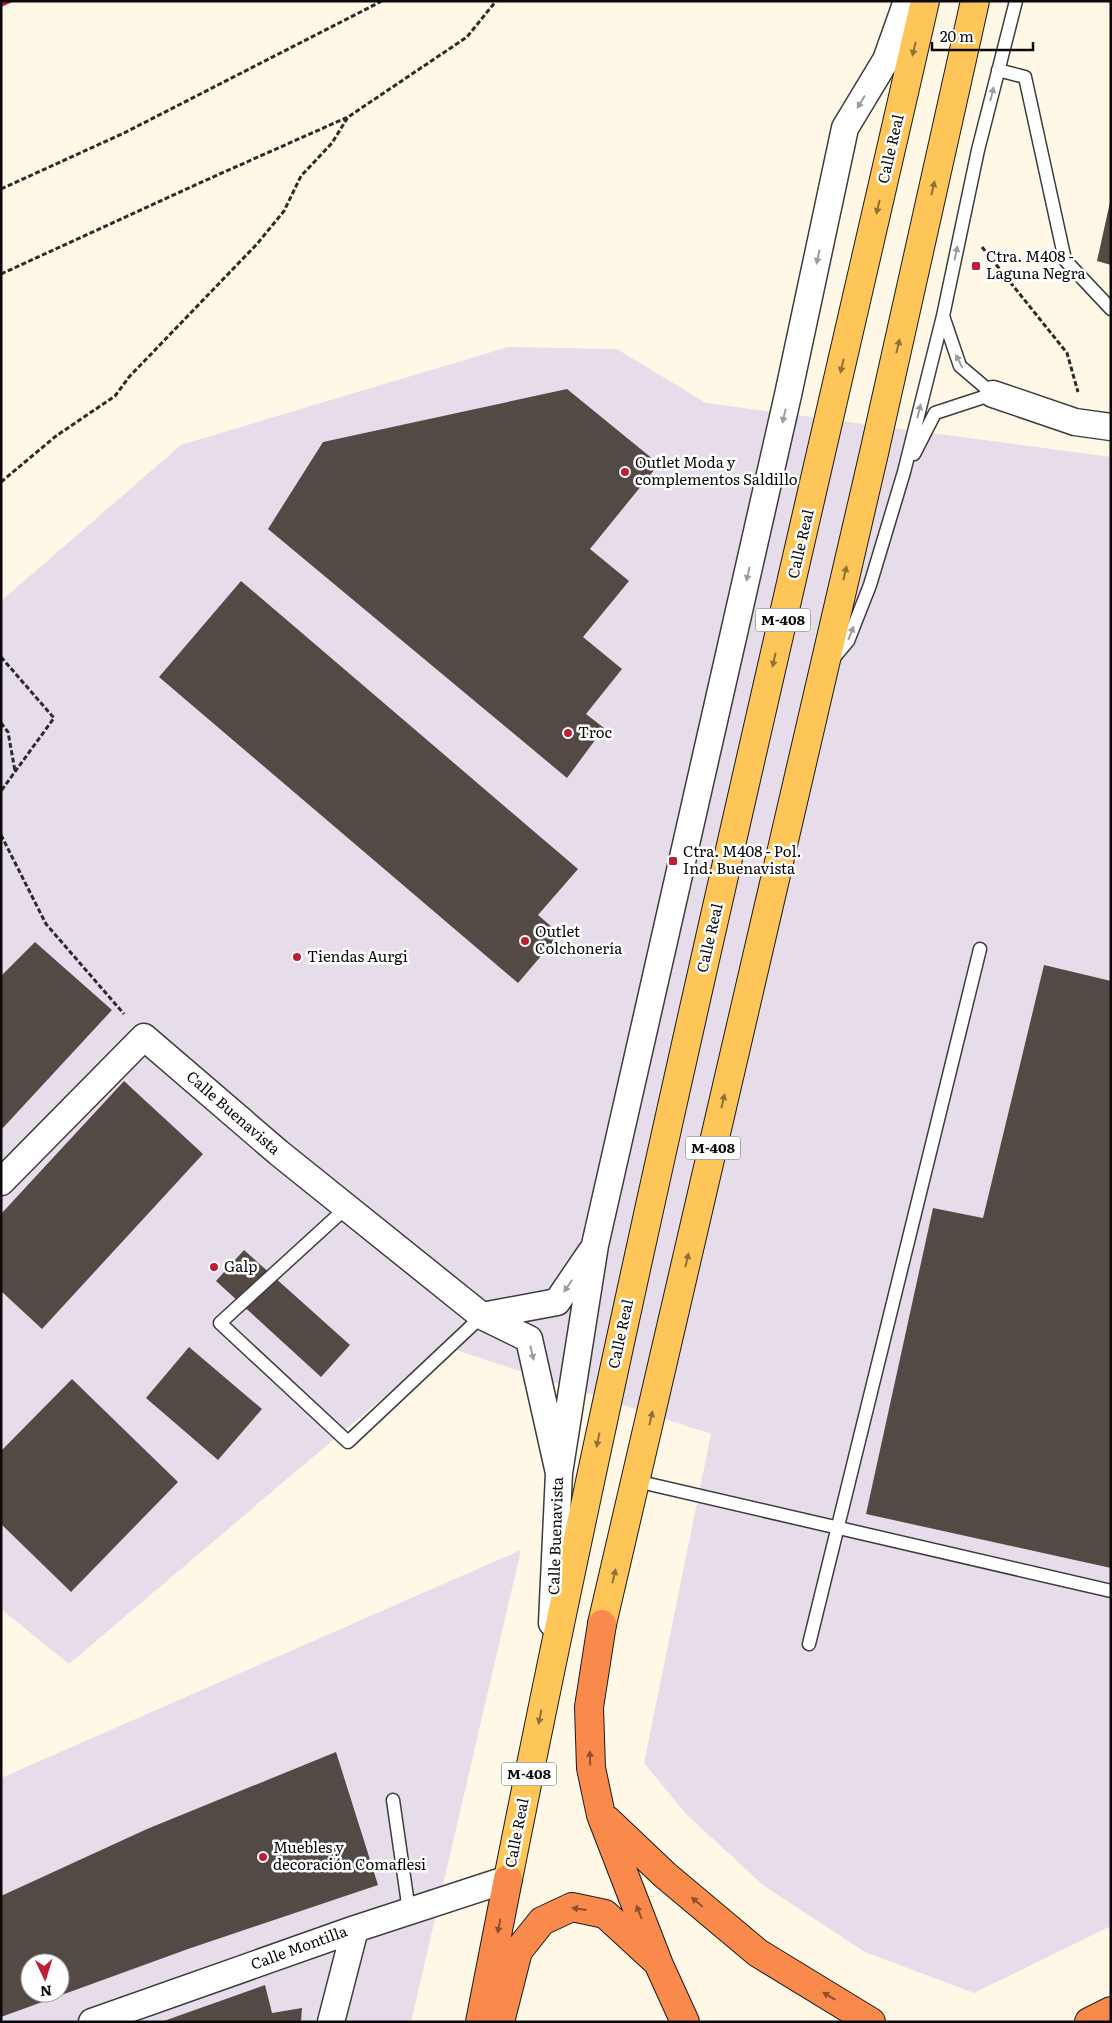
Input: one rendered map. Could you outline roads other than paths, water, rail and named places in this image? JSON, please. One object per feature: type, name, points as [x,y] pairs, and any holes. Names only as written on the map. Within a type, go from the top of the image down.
[{"type":"highway","points":[[602,1624],[589,1707],[590,1768],[601,1815],[660,1965],[685,2022]]},
{"type":"highway","points":[[601,1815],[665,1875],[758,1953],[871,2022]]},
{"type":"highway","points":[[480,2022],[508,1878]]},
{"type":"highway","points":[[500,2022],[518,1951],[542,1921],[572,1907],[605,1914],[660,1965]]},
{"type":"highway","points":[[1089,2022],[1111,2011]]},
{"type":"main road","name":"Calle Real","points":[[508,1878],[550,1669],[644,1229],[925,1]]},
{"type":"main road","name":"M-408","points":[[602,1624],[874,453],[975,1]]},
{"type":"street","points":[[559,1473],[595,1246],[784,414],[845,128],[886,60],[907,1]]},
{"type":"street","points":[[993,394],[1075,422],[1111,427]]},
{"type":"street","name":"Calle Buenavista","points":[[1,1182],[144,1037],[279,1153],[482,1316],[529,1339],[559,1473],[550,1669]]},
{"type":"street","points":[[482,1316],[557,1302],[595,1246]]},
{"type":"street","name":"Calle Montilla","points":[[92,2022],[355,1929],[508,1878]]},
{"type":"street","points":[[330,2022],[355,1929]]},
{"type":"lane","points":[[822,671],[848,641],[870,585],[904,472],[943,316],[978,150],[1016,1]]},
{"type":"lane","points":[[998,70],[1025,78],[1065,260],[1111,309]]},
{"type":"lane","points":[[943,316],[960,366],[993,394]]},
{"type":"lane","points":[[904,472],[935,413],[993,394]]},
{"type":"lane","points":[[809,1644],[980,949]]},
{"type":"lane","points":[[347,1207],[220,1323],[348,1442],[482,1316]]},
{"type":"lane","points":[[636,1481],[1111,1591]]},
{"type":"lane","points":[[393,1800],[410,1911]]},
{"type":"railway","points":[[1,5],[10,1]]},
{"type":"place","name":"Ctra. M408 - Laguna Negra","points":[[976,266]]},
{"type":"place","name":"Outlet Moda y complementos Saldillo","points":[[625,472]]},
{"type":"place","name":"Troc","points":[[568,733]]},
{"type":"place","name":"Ctra. M408 - Pol. Ind. Buenavista","points":[[673,861]]},
{"type":"place","name":"Outlet Colchonería","points":[[525,941]]},
{"type":"place","name":"Tiendas Aurgi","points":[[297,957]]},
{"type":"place","name":"Galp","points":[[214,1267]]},
{"type":"place","name":"Muebles y decoración Comaflesi","points":[[263,1857]]}]
